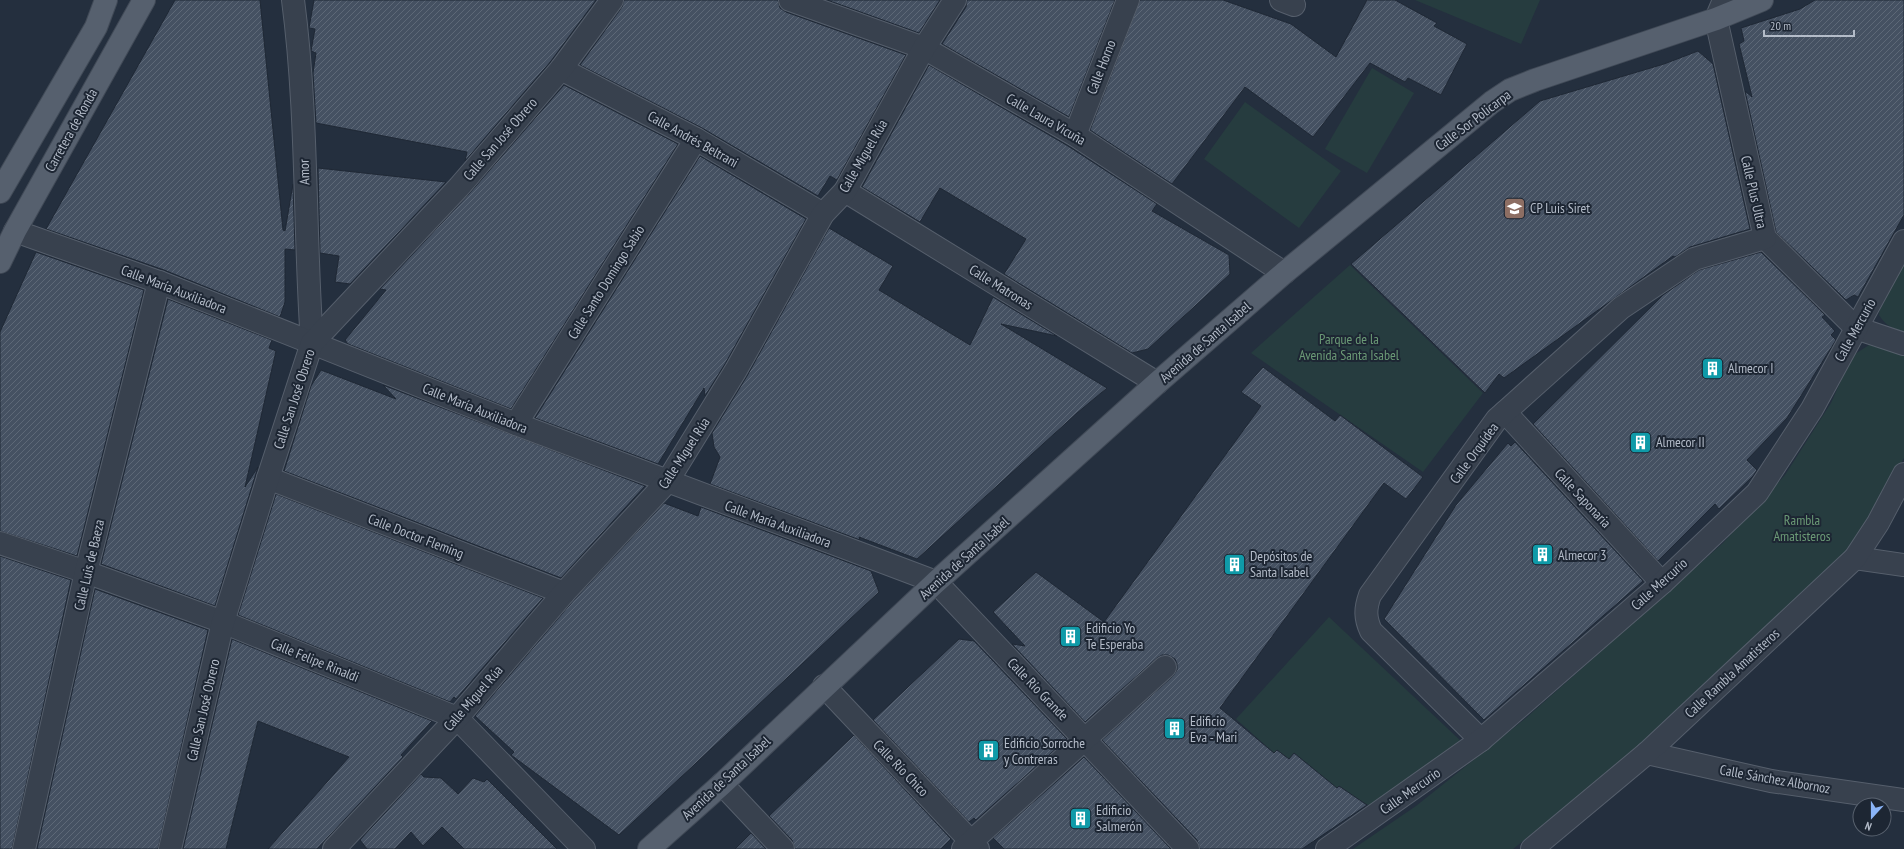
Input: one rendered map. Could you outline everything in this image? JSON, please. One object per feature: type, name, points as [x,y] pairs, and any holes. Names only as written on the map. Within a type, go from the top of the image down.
[{"type":"main road","name":"Carretera de Ronda","points":[[0,192],[96,27],[106,0]]},
{"type":"main road","name":"Carretera de Ronda","points":[[0,262],[15,231],[144,0]]},
{"type":"main road","name":"Calle Sor Policarpa","points":[[1284,273],[1492,102],[1510,90],[1720,9],[1762,0]]},
{"type":"main road","name":"Avenida de Santa Isabel","points":[[649,849],[722,784],[824,686],[936,582],[1157,383],[1284,273]]},
{"type":"street","name":"Amor","points":[[293,0],[303,105],[307,273],[312,344]]},
{"type":"street","name":"Calle San José Obrero","points":[[170,849],[223,622],[312,344],[459,187],[561,69],[612,0]]},
{"type":"street","name":"Calle Laura Vicuña","points":[[790,0],[924,48],[1075,135],[1284,273]]},
{"type":"street","name":"Calle Miguel Rúa","points":[[342,846],[457,718],[564,593],[667,482],[736,370],[822,214],[845,191],[924,48],[955,0]]},
{"type":"street","name":"Calle Horno","points":[[1075,135],[1128,0]]},
{"type":"street","name":"Calle Plus Ultra","points":[[1720,9],[1765,238],[1856,328],[1904,344]]},
{"type":"street","name":"Calle Andrés Beltrani","points":[[561,69],[696,139],[822,214]]},
{"type":"street","name":"Calle Santo Domingo Sabio","points":[[516,424],[696,139]]},
{"type":"street","name":"Calle Matronas","points":[[845,191],[1157,383]]},
{"type":"street","name":"Calle María Auxiliadora","points":[[15,231],[159,282],[516,424],[936,582]]},
{"type":"street","name":"Calle Orquídea","points":[[1481,740],[1372,631],[1366,620],[1366,607],[1370,595],[1493,426],[1505,412],[1621,308],[1694,259],[1765,238]]},
{"type":"street","name":"Calle Mercurio","points":[[1327,849],[1481,740],[1662,583],[1757,493],[1812,409],[1904,241]]},
{"type":"street","name":"Calle Luis de Baeza","points":[[24,849],[86,572],[159,282]]},
{"type":"street","name":"Calle Saponaria","points":[[1505,412],[1662,583]]},
{"type":"street","name":"Calle Rambla Amatisteros","points":[[1532,849],[1647,753],[1855,558],[1878,523],[1904,474]]},
{"type":"street","name":"Calle Doctor Fleming","points":[[268,478],[564,593]]},
{"type":"street","name":"Calle Felipe Rinaldi","points":[[0,543],[86,572],[223,622],[457,718],[584,849]]},
{"type":"street","points":[[1855,558],[1904,565]]},
{"type":"street","name":"Calle Río Grande","points":[[936,582],[1188,849]]},
{"type":"street","points":[[970,846],[1165,667]]},
{"type":"street","name":"Calle Río Chico","points":[[824,686],[970,846]]},
{"type":"street","name":"Calle Sánchez Albornoz","points":[[1647,753],[1771,781],[1904,800]]},
{"type":"street","points":[[722,784],[783,849]]},
{"type":"green space","points":[[1415,0],[1540,0],[1521,44]]},
{"type":"green space","points":[[1372,68],[1414,93],[1367,173],[1325,149]]},
{"type":"green space","points":[[1245,102],[1341,171],[1299,228],[1204,159]]},
{"type":"green space","points":[[1904,264],[1904,332],[1884,322],[1879,315],[1880,307]]},
{"type":"green space","name":"Parque de la Avenida Santa Isabel","points":[[1350,265],[1483,393],[1423,472],[1251,353]]},
{"type":"green space","name":"Rambla Amatisteros","points":[[1869,345],[1904,354],[1904,458],[1870,520],[1837,564],[1603,778],[1513,849],[1353,849],[1416,806],[1526,718],[1723,543],[1785,475],[1831,403],[1852,356]]},
{"type":"green space","points":[[1329,617],[1463,743],[1379,810],[1360,801],[1339,786],[1334,790],[1315,770],[1294,753],[1289,759],[1277,750],[1274,753],[1236,719]]},
{"type":"building","points":[[175,0],[260,0],[283,230],[285,231],[293,184],[295,250],[285,249],[285,302],[280,317],[164,270],[46,229]]},
{"type":"building","points":[[314,0],[596,0],[551,61],[465,161],[467,152],[316,123],[313,73],[316,53],[311,51],[315,29],[309,28]]},
{"type":"building","points":[[624,0],[778,0],[780,8],[786,12],[906,55],[837,180],[830,176],[818,196],[702,128],[580,65],[622,7]]},
{"type":"building","points":[[827,0],[940,0],[919,33]]},
{"type":"building","points":[[967,0],[1115,0],[1069,117],[942,44],[966,7]]},
{"type":"building","points":[[1140,0],[1223,0],[1291,24],[1336,57],[1367,0],[1395,0],[1437,23],[1434,26],[1467,44],[1441,95],[1408,78],[1405,82],[1370,63],[1313,137],[1245,87],[1172,184],[1090,130]]},
{"type":"building","points":[[1815,0],[1904,0],[1904,215],[1858,297],[1854,295],[1846,300],[1776,232],[1745,91],[1752,97],[1739,44],[1744,41],[1741,28],[1800,9]]},
{"type":"building","points":[[1698,51],[1713,64],[1750,229],[1690,247],[1675,257],[1673,256],[1504,378],[1499,374],[1485,393],[1351,264],[1540,101],[1664,64]]},
{"type":"building","points":[[929,65],[1068,146],[1157,204],[1152,211],[1229,255],[1230,274],[1148,349],[1132,353],[1004,274],[1026,239],[940,188],[920,222],[862,187]]},
{"type":"building","points":[[564,85],[678,144],[511,409],[348,344],[345,340],[386,290],[380,289],[468,195]]},
{"type":"building","points":[[700,156],[806,219],[725,364],[705,396],[704,388],[658,464],[535,418]]},
{"type":"building","points":[[318,168],[446,182],[350,284],[335,282],[339,256],[320,253]]},
{"type":"building","points":[[829,228],[893,266],[879,290],[970,345],[993,297],[1057,336],[1001,324],[1107,388],[1077,413],[917,559],[859,537],[860,540],[710,484],[720,457],[714,447],[712,433],[747,376]]},
{"type":"building","points":[[36,252],[144,290],[77,556],[0,531],[0,332]]},
{"type":"building","points":[[1761,252],[1825,315],[1822,317],[1835,331],[1831,335],[1836,340],[1787,418],[1747,460],[1757,470],[1753,476],[1719,509],[1715,504],[1658,561],[1533,424],[1663,295],[1699,270]]},
{"type":"building","points":[[168,299],[272,340],[269,348],[276,351],[245,487],[258,467],[215,606],[101,564]]},
{"type":"building","points":[[1263,367],[1335,421],[1340,415],[1423,477],[1406,499],[1384,483],[1220,708],[1274,753],[1277,750],[1289,759],[1294,753],[1337,788],[1339,786],[1367,805],[1302,849],[1200,849],[1197,840],[1102,740],[1173,676],[1177,670],[1175,659],[1168,655],[1162,655],[1157,658],[1085,722],[1012,644],[1025,646],[993,612],[1036,572],[1104,622],[1261,406],[1241,392]]},
{"type":"building","points":[[321,370],[396,399],[383,385],[645,486],[561,578],[284,471],[311,386]]},
{"type":"building","points":[[1515,442],[1643,581],[1484,720],[1384,619],[1456,505],[1508,443],[1511,446]]},
{"type":"building","points":[[276,494],[543,598],[456,699],[454,697],[450,702],[238,615]]},
{"type":"building","points":[[664,503],[698,516],[701,507],[871,571],[879,592],[619,835],[511,755],[514,752],[475,716],[573,601]]},
{"type":"building","points":[[0,556],[71,580],[12,849],[0,849]]},
{"type":"building","points":[[95,589],[208,630],[158,849],[37,849]]},
{"type":"building","points":[[232,639],[432,721],[401,755],[403,757],[317,849],[268,849],[349,757],[258,721],[226,849],[183,849]]},
{"type":"building","points":[[959,639],[974,641],[1067,739],[976,820],[974,818],[969,822],[873,720]]},
{"type":"building","points":[[854,735],[951,839],[941,849],[795,849],[792,840],[769,816]]},
{"type":"building","name":"Edificio Salmerón","points":[[1084,757],[1171,849],[1004,849],[993,838]]},
{"type":"building","points":[[421,774],[424,777],[441,778],[458,794],[473,778],[484,782],[487,779],[557,849],[464,849],[442,827],[423,846],[411,832],[395,849],[367,849],[360,840]]},
{"type":"building","points":[[751,833],[766,849],[735,849]]},
{"type":"place","name":"CP Luis Siret","points":[[1514,208]]},
{"type":"place","name":"Almecor I","points":[[1713,368]]},
{"type":"place","name":"Almecor II","points":[[1640,442]]},
{"type":"place","name":"Almecor 3","points":[[1542,555]]},
{"type":"place","name":"Depósitos de Santa Isabel","points":[[1235,564]]},
{"type":"place","name":"Edificio Yo Te Esperaba","points":[[1070,636]]},
{"type":"place","name":"Edificio Eva - Mari","points":[[1174,729]]},
{"type":"place","name":"Edificio Sorroche y Contreras","points":[[989,751]]},
{"type":"place","name":"Edificio Salmerón","points":[[1080,818]]}]
